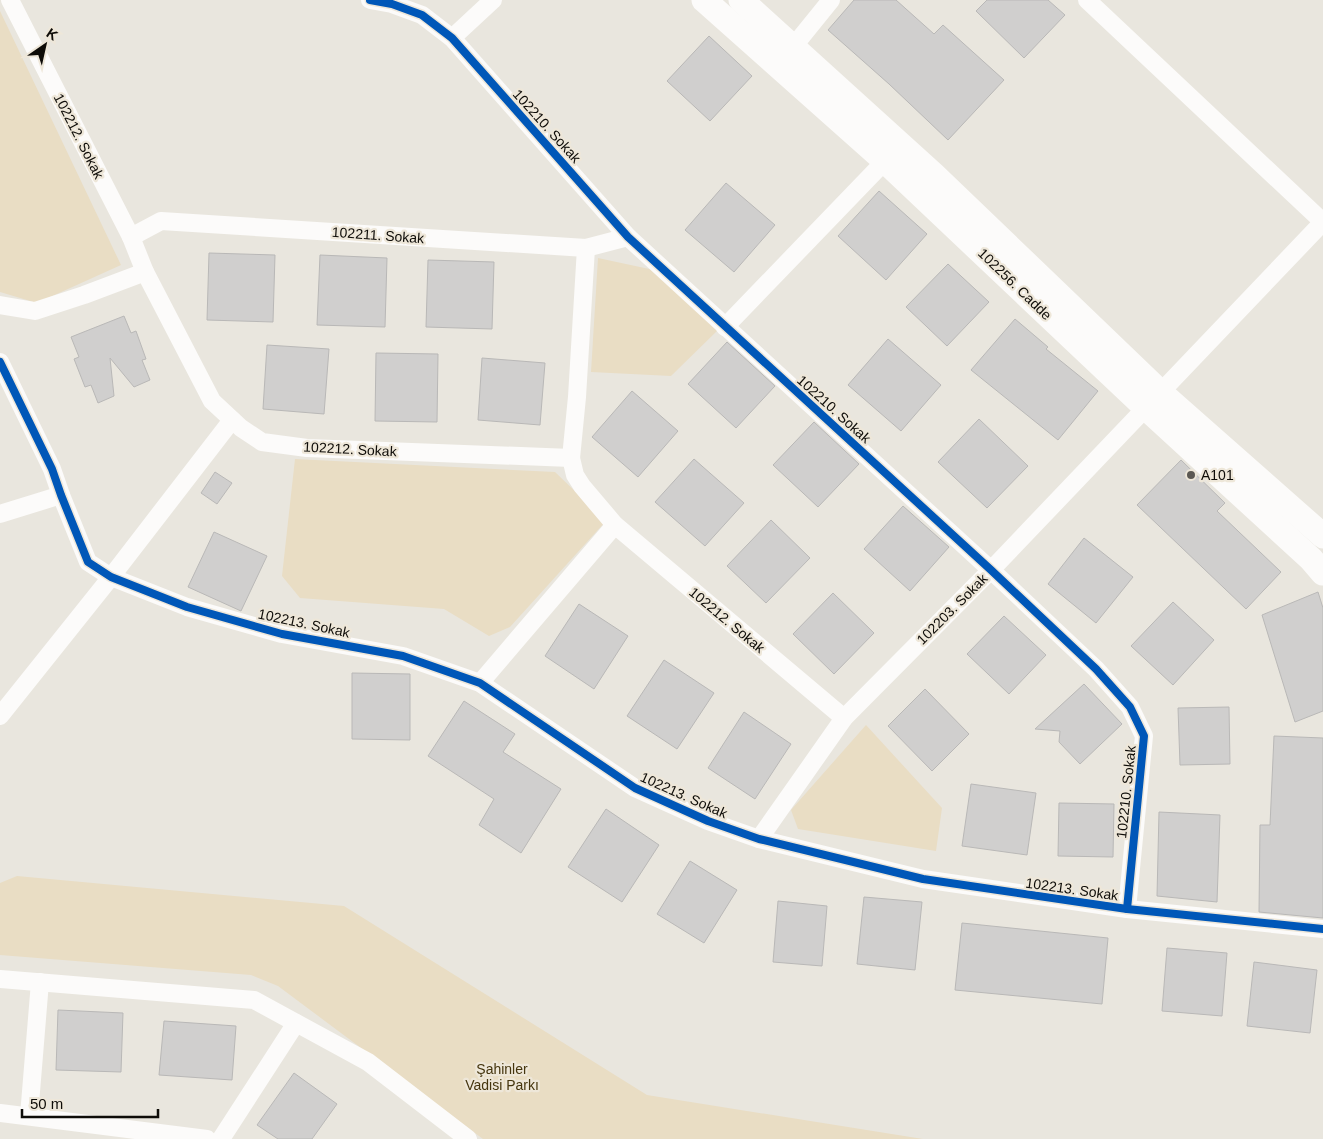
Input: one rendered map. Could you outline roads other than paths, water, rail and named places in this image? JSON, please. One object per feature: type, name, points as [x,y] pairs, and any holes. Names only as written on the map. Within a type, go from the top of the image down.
[{"type":"street","name":"102212. Sokak","points":[[10,0],[130,236],[145,272],[212,401],[232,420],[262,442],[307,448],[571,458],[574,475],[615,525],[844,718]]},
{"type":"street","name":"102210. Sokak","points":[[370,0],[392,4],[422,15],[452,38],[628,237],[991,570],[1096,669],[1130,707],[1144,736],[1127,909]]},
{"type":"street","points":[[452,38],[493,0]]},
{"type":"street","name":"102256. Cadde","points":[[704,0],[1152,400],[1323,536]]},
{"type":"street","name":"102256. Cadde","points":[[741,0],[934,175],[1323,573]]},
{"type":"street","points":[[793,47],[831,0]]},
{"type":"street","points":[[1087,0],[1323,222]]},
{"type":"street","points":[[725,327],[885,161]]},
{"type":"street","name":"102211. Sokak","points":[[130,236],[160,221],[586,248],[628,237]]},
{"type":"street","name":"102203. Sokak","points":[[759,839],[844,718],[991,570],[1323,222]]},
{"type":"street","points":[[571,458],[577,397],[586,248]]},
{"type":"street","points":[[0,305],[35,311],[145,272]]},
{"type":"street","name":"102213. Sokak","points":[[0,362],[52,470],[88,562],[111,578],[187,607],[282,634],[403,656],[480,682],[635,788],[708,821],[759,839],[923,879],[1127,909],[1323,929]]},
{"type":"street","points":[[0,716],[111,578],[232,420]]},
{"type":"street","points":[[0,514],[61,495]]},
{"type":"street","points":[[480,682],[615,525]]},
{"type":"street","points":[[0,979],[254,1000],[368,1062],[468,1139]]},
{"type":"street","points":[[29,1116],[40,982]]},
{"type":"street","points":[[221,1139],[296,1023]]},
{"type":"street","points":[[0,1113],[206,1139]]},
{"type":"place","name":"A101","points":[[1191,475]]},
{"type":"park label","name":"Şahinler Vadisi Parkı","points":[[502,1078]]}]
